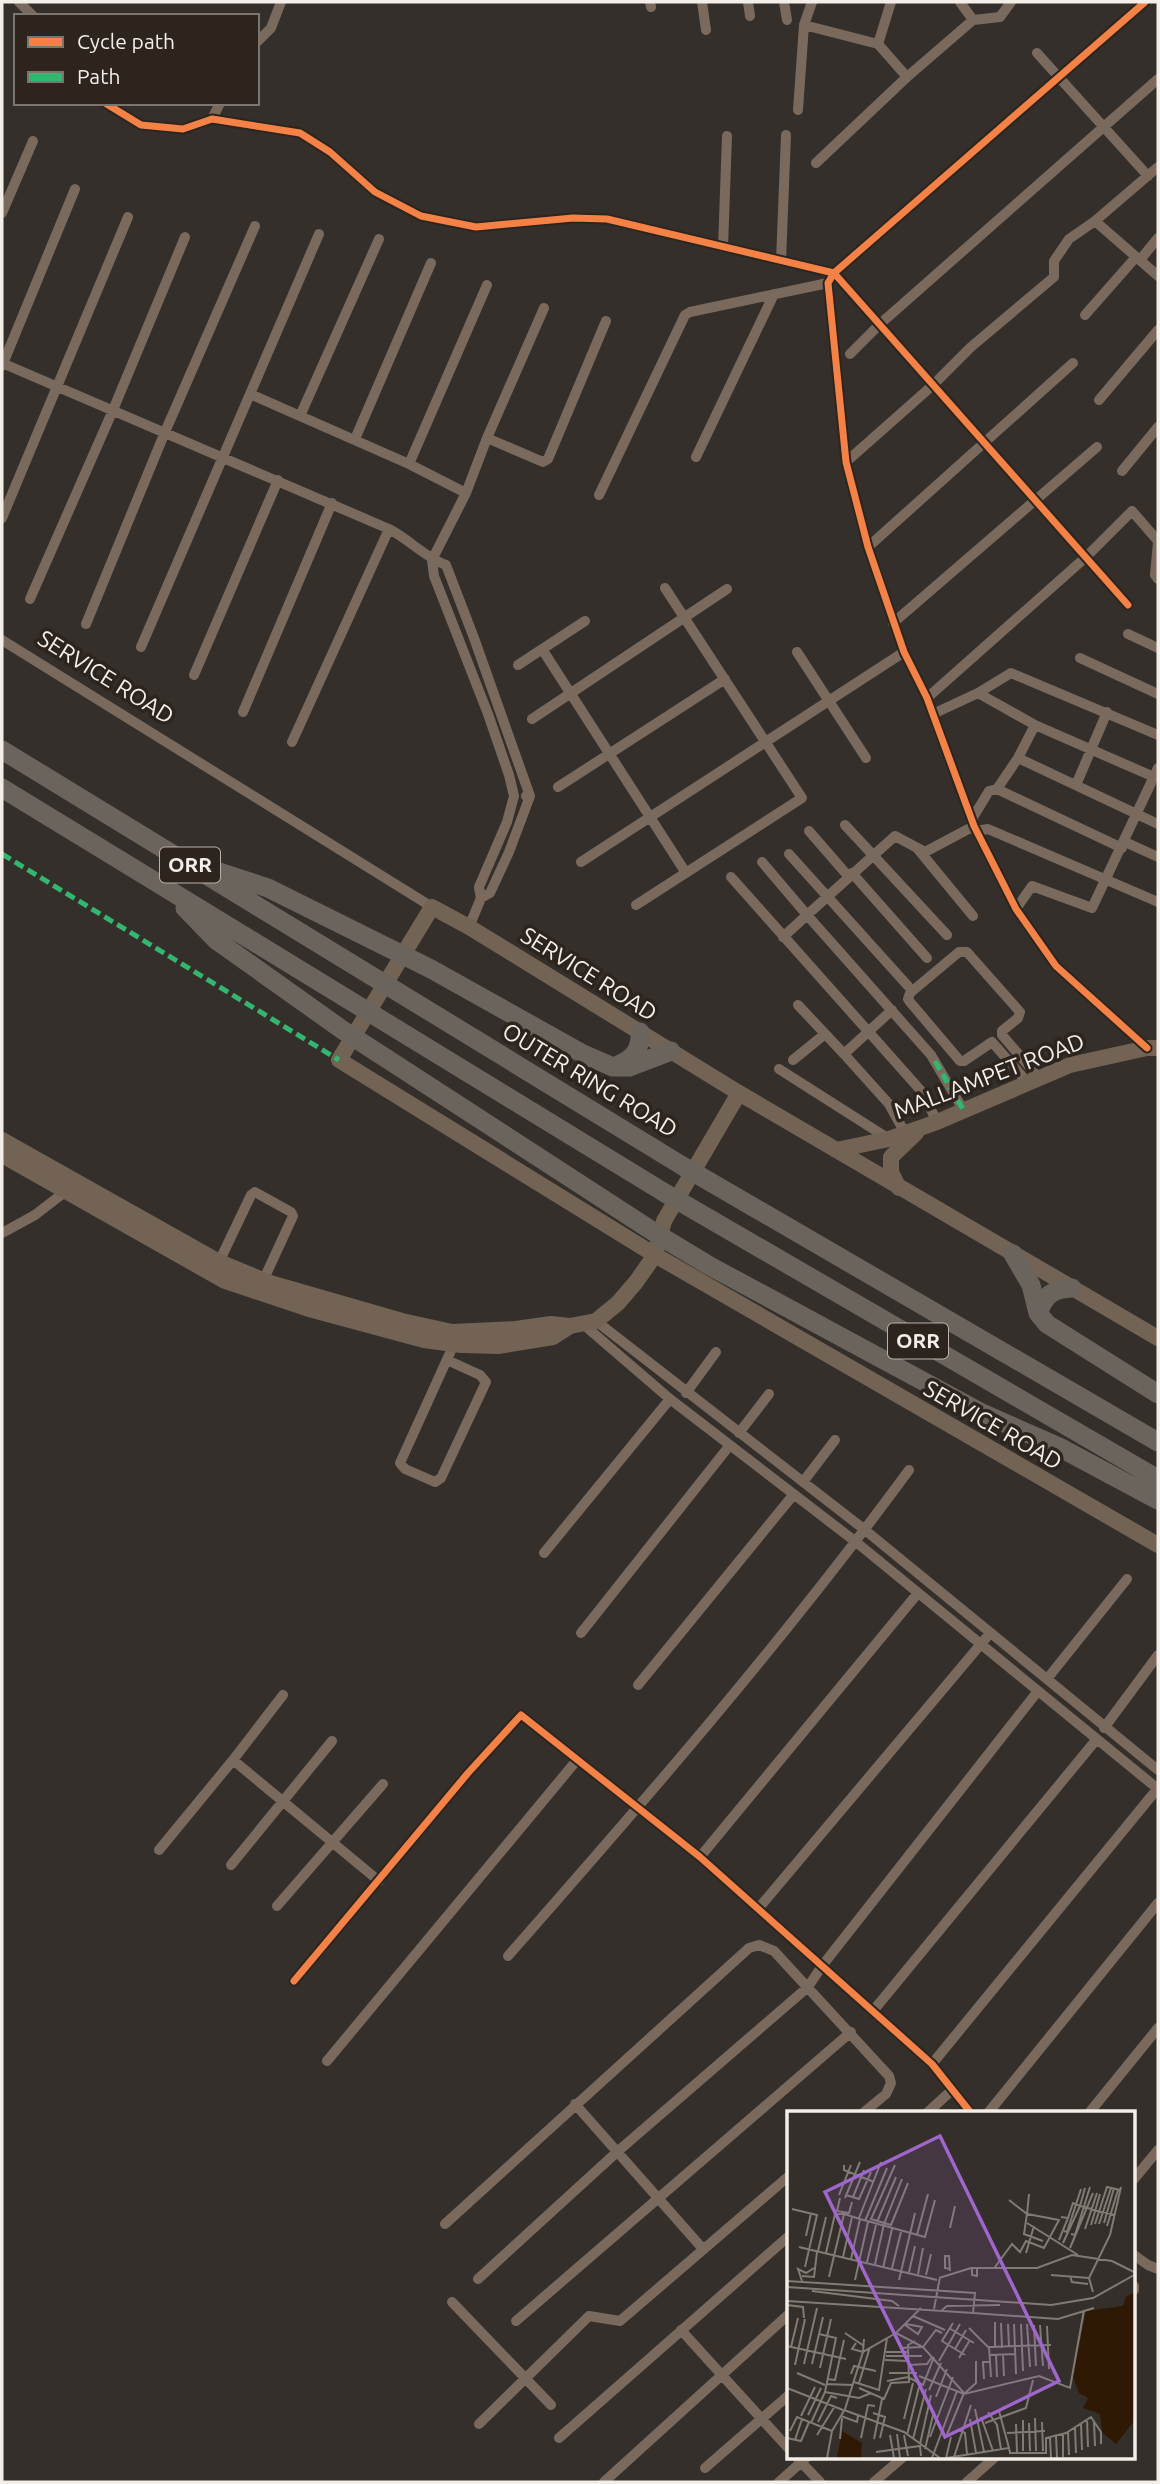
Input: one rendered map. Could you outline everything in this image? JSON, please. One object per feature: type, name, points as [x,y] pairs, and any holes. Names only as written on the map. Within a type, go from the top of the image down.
[{"type":"highway","name":"OUTER RING ROAD","points":[[2,750],[688,1169],[1158,1442]]},
{"type":"highway","name":"ORR","points":[[2,788],[672,1197],[1158,1479]]},
{"type":"highway","points":[[181,860],[268,888],[415,961],[583,1054],[613,1067],[629,1067],[671,1051]]},
{"type":"highway","points":[[166,888],[216,940],[657,1246],[708,1265],[970,1407],[1059,1447],[1158,1500]]},
{"type":"highway","points":[[613,1067],[629,1061],[635,1054],[641,1041],[640,1032]]},
{"type":"highway","points":[[1013,1254],[1031,1285],[1038,1313],[1047,1324],[1158,1394]]},
{"type":"highway","points":[[1038,1313],[1048,1294],[1058,1289],[1072,1288]]},
{"type":"main road","name":"SERVICE ROAD","points":[[1158,1338],[739,1093],[469,926],[432,906],[339,1060],[1158,1545]]},
{"type":"main road","name":"MALLAMPET ROAD","points":[[836,1150],[897,1136],[930,1125],[1070,1065],[1153,1048]]},
{"type":"main road","points":[[2,1155],[225,1280],[309,1309],[424,1340],[498,1346],[553,1337],[583,1324],[618,1303],[657,1246],[664,1222],[739,1093]]},
{"type":"main road","points":[[899,1188],[891,1172],[891,1157],[904,1143],[930,1125]]},
{"type":"main road","points":[[2,1140],[219,1262],[263,1281],[402,1321],[452,1332],[583,1324]]},
{"type":"street","points":[[259,39],[271,28],[281,2]]},
{"type":"street","points":[[702,2],[706,30]]},
{"type":"street","points":[[748,2],[750,16]]},
{"type":"street","points":[[784,2],[787,20]]},
{"type":"street","points":[[798,110],[804,25],[811,2]]},
{"type":"street","points":[[878,44],[891,2]]},
{"type":"street","points":[[960,2],[973,20]]},
{"type":"street","points":[[816,163],[906,77],[973,20],[1000,17],[1011,2]]},
{"type":"street","points":[[599,495],[685,315],[831,278],[1145,2]]},
{"type":"street","points":[[804,25],[878,44],[906,77]]},
{"type":"street","points":[[1037,53],[1148,176]]},
{"type":"street","points":[[850,354],[880,324],[1158,79]]},
{"type":"street","points":[[108,105],[141,125],[183,129],[212,120],[300,133],[330,152],[375,192],[421,216],[476,228],[573,218],[607,219],[781,261],[831,278],[880,324],[1128,605]]},
{"type":"street","points":[[212,120],[219,105]]},
{"type":"street","points":[[781,261],[786,135]]},
{"type":"street","points":[[723,247],[727,136]]},
{"type":"street","points":[[2,213],[33,141]]},
{"type":"street","points":[[846,462],[933,385],[971,347],[1054,277],[1054,261],[1069,239],[1095,221],[1158,167]]},
{"type":"street","points":[[75,189],[2,364],[389,528],[432,560],[446,565],[530,796],[490,893],[481,898]]},
{"type":"street","points":[[2,518],[128,217]]},
{"type":"street","points":[[1095,221],[1158,276]]},
{"type":"street","points":[[86,624],[165,432],[255,226]]},
{"type":"street","points":[[141,647],[319,234]]},
{"type":"street","points":[[30,599],[185,237]]},
{"type":"street","points":[[1085,315],[1158,238]]},
{"type":"street","points":[[300,416],[379,239]]},
{"type":"street","points":[[355,439],[431,262]]},
{"type":"street","points":[[831,278],[846,462],[868,547],[904,652],[927,698],[974,825],[1016,909],[1056,966],[1153,1048]]},
{"type":"street","points":[[409,464],[487,285]]},
{"type":"street","points":[[696,457],[774,294]]},
{"type":"street","points":[[469,926],[481,898],[479,887],[507,822],[514,796],[488,714],[434,576],[432,560],[466,493],[487,438],[544,309]]},
{"type":"street","points":[[487,438],[543,462],[548,460],[606,321]]},
{"type":"street","points":[[1099,400],[1158,330]]},
{"type":"street","points":[[868,547],[1073,363]]},
{"type":"street","points":[[250,394],[355,439],[466,493]]},
{"type":"street","points":[[1122,471],[1158,428]]},
{"type":"street","points":[[893,623],[1097,447]]},
{"type":"street","points":[[194,675],[278,480]]},
{"type":"street","points":[[243,712],[332,503]]},
{"type":"street","points":[[927,698],[1086,558],[1132,511],[1158,542],[1154,575],[1158,579]]},
{"type":"street","points":[[292,742],[389,528]]},
{"type":"street","points":[[636,905],[802,798],[665,588]]},
{"type":"street","points":[[532,719],[727,589]]},
{"type":"street","points":[[518,665],[585,621]]},
{"type":"street","points":[[1128,635],[1158,648]]},
{"type":"street","points":[[460,643],[474,638]]},
{"type":"street","name":"SERVICE ROAD","points":[[2,640],[432,906]]},
{"type":"street","points":[[542,649],[686,873]]},
{"type":"street","points":[[797,652],[866,758]]},
{"type":"street","points":[[581,862],[904,652]]},
{"type":"street","points":[[1080,658],[1158,694]]},
{"type":"street","points":[[933,714],[1012,673],[1158,735]]},
{"type":"street","points":[[558,787],[725,680]]},
{"type":"street","points":[[978,693],[1035,724],[1091,749],[1157,773],[1092,908],[1032,886],[1016,909]]},
{"type":"street","points":[[1076,785],[1107,712]]},
{"type":"street","points":[[997,789],[1018,758],[1035,724]]},
{"type":"street","points":[[1018,758],[1158,824]]},
{"type":"street","points":[[783,937],[895,836],[925,852],[974,825],[989,791],[997,789],[1123,845],[1158,857]]},
{"type":"street","points":[[514,796],[530,796]]},
{"type":"street","points":[[845,825],[947,935]]},
{"type":"street","points":[[974,825],[1158,902]]},
{"type":"street","points":[[809,831],[926,958]]},
{"type":"street","points":[[915,846],[973,916]]},
{"type":"street","points":[[789,854],[908,986]]},
{"type":"street","points":[[762,862],[931,1055],[964,1111]]},
{"type":"street","points":[[731,877],[923,1093],[930,1125]]},
{"type":"street","points":[[959,952],[967,952],[1020,1012],[1018,1018],[1002,1031],[1002,1035],[1033,1080],[992,1042],[966,1060],[960,1061],[909,1002],[910,993],[959,952]]},
{"type":"street","points":[[798,1005],[889,1104],[897,1136]]},
{"type":"street","points":[[845,1054],[892,1010]]},
{"type":"street","points":[[793,1060],[825,1034]]},
{"type":"street","points":[[779,1069],[897,1136]]},
{"type":"street","points":[[2,1233],[66,1191]]},
{"type":"street","points":[[219,1262],[251,1195],[255,1192],[291,1212],[293,1216],[263,1281]]},
{"type":"street","points":[[583,1324],[686,1393],[865,1530],[1158,1770]]},
{"type":"street","points":[[583,1324],[670,1399],[856,1542],[1158,1788],[932,2064]]},
{"type":"street","points":[[447,1360],[483,1377],[485,1385],[441,1478],[432,1482],[405,1469],[400,1463],[447,1360],[457,1344]]},
{"type":"street","points":[[457,1344],[463,1367]]},
{"type":"street","points":[[686,1393],[716,1353]]},
{"type":"street","points":[[739,1433],[769,1394]]},
{"type":"street","points":[[544,1553],[670,1399]]},
{"type":"street","points":[[803,1482],[835,1440]]},
{"type":"street","points":[[581,1633],[730,1445]]},
{"type":"street","points":[[508,1956],[638,1808],[856,1542],[909,1470]]},
{"type":"street","points":[[638,1685],[794,1494]]},
{"type":"street","points":[[1048,1679],[1127,1579]]},
{"type":"street","points":[[700,1857],[918,1592]]},
{"type":"street","points":[[758,1909],[991,1632]]},
{"type":"street","points":[[1104,1728],[1158,1656]]},
{"type":"street","points":[[478,2279],[617,2152],[808,1987],[1038,1691]]},
{"type":"street","points":[[159,1850],[283,1695]]},
{"type":"street","points":[[294,1981],[468,1773],[521,1715],[700,1857],[932,2064],[969,2111]]},
{"type":"street","points":[[873,2011],[1096,1740]]},
{"type":"street","points":[[231,1865],[332,1741]]},
{"type":"street","points":[[233,1760],[379,1881]]},
{"type":"street","points":[[327,2062],[577,1760]]},
{"type":"street","points":[[277,1906],[383,1784]]},
{"type":"street","points":[[990,2111],[1158,1903]]},
{"type":"street","points":[[445,2224],[749,1948],[759,1945],[774,1951],[890,2076],[891,2083],[886,2094],[865,2111]]},
{"type":"street","points":[[1091,2111],[1158,2028]]},
{"type":"street","points":[[516,2321],[851,2032]]},
{"type":"street","points":[[930,2111],[953,2090]]},
{"type":"street","points":[[575,2104],[703,2249]]},
{"type":"street","points":[[1136,2177],[1158,2150]]},
{"type":"street","points":[[479,2424],[589,2316],[620,2321],[787,2178]]},
{"type":"street","points":[[559,2438],[787,2238]]},
{"type":"street","points":[[1136,2256],[1158,2269]]},
{"type":"street","points":[[452,2302],[551,2404]]},
{"type":"street","points":[[604,2482],[787,2316]]},
{"type":"street","points":[[681,2330],[787,2447]]},
{"type":"street","points":[[705,2468],[787,2397]]},
{"type":"street","points":[[779,2482],[800,2460]]},
{"type":"street","points":[[802,2460],[820,2482]]},
{"type":"street","points":[[874,2482],[900,2460]]},
{"type":"street","points":[[967,2482],[992,2460]]},
{"type":"marked path","points":[[2,854],[339,1060]]},
{"type":"marked path","points":[[935,1061],[964,1111]]},
{"type":"cycle path","points":[[1145,2],[834,273],[828,283],[846,462],[868,547],[904,652],[927,698],[974,826],[1016,909],[1056,966],[1147,1048]]},
{"type":"cycle path","points":[[108,105],[141,125],[183,129],[212,119],[300,133],[330,152],[375,192],[421,216],[476,227],[573,218],[607,219],[834,273],[1128,605]]},
{"type":"cycle path","points":[[294,1981],[468,1773],[521,1715],[700,1857],[932,2064],[969,2111]]}]
